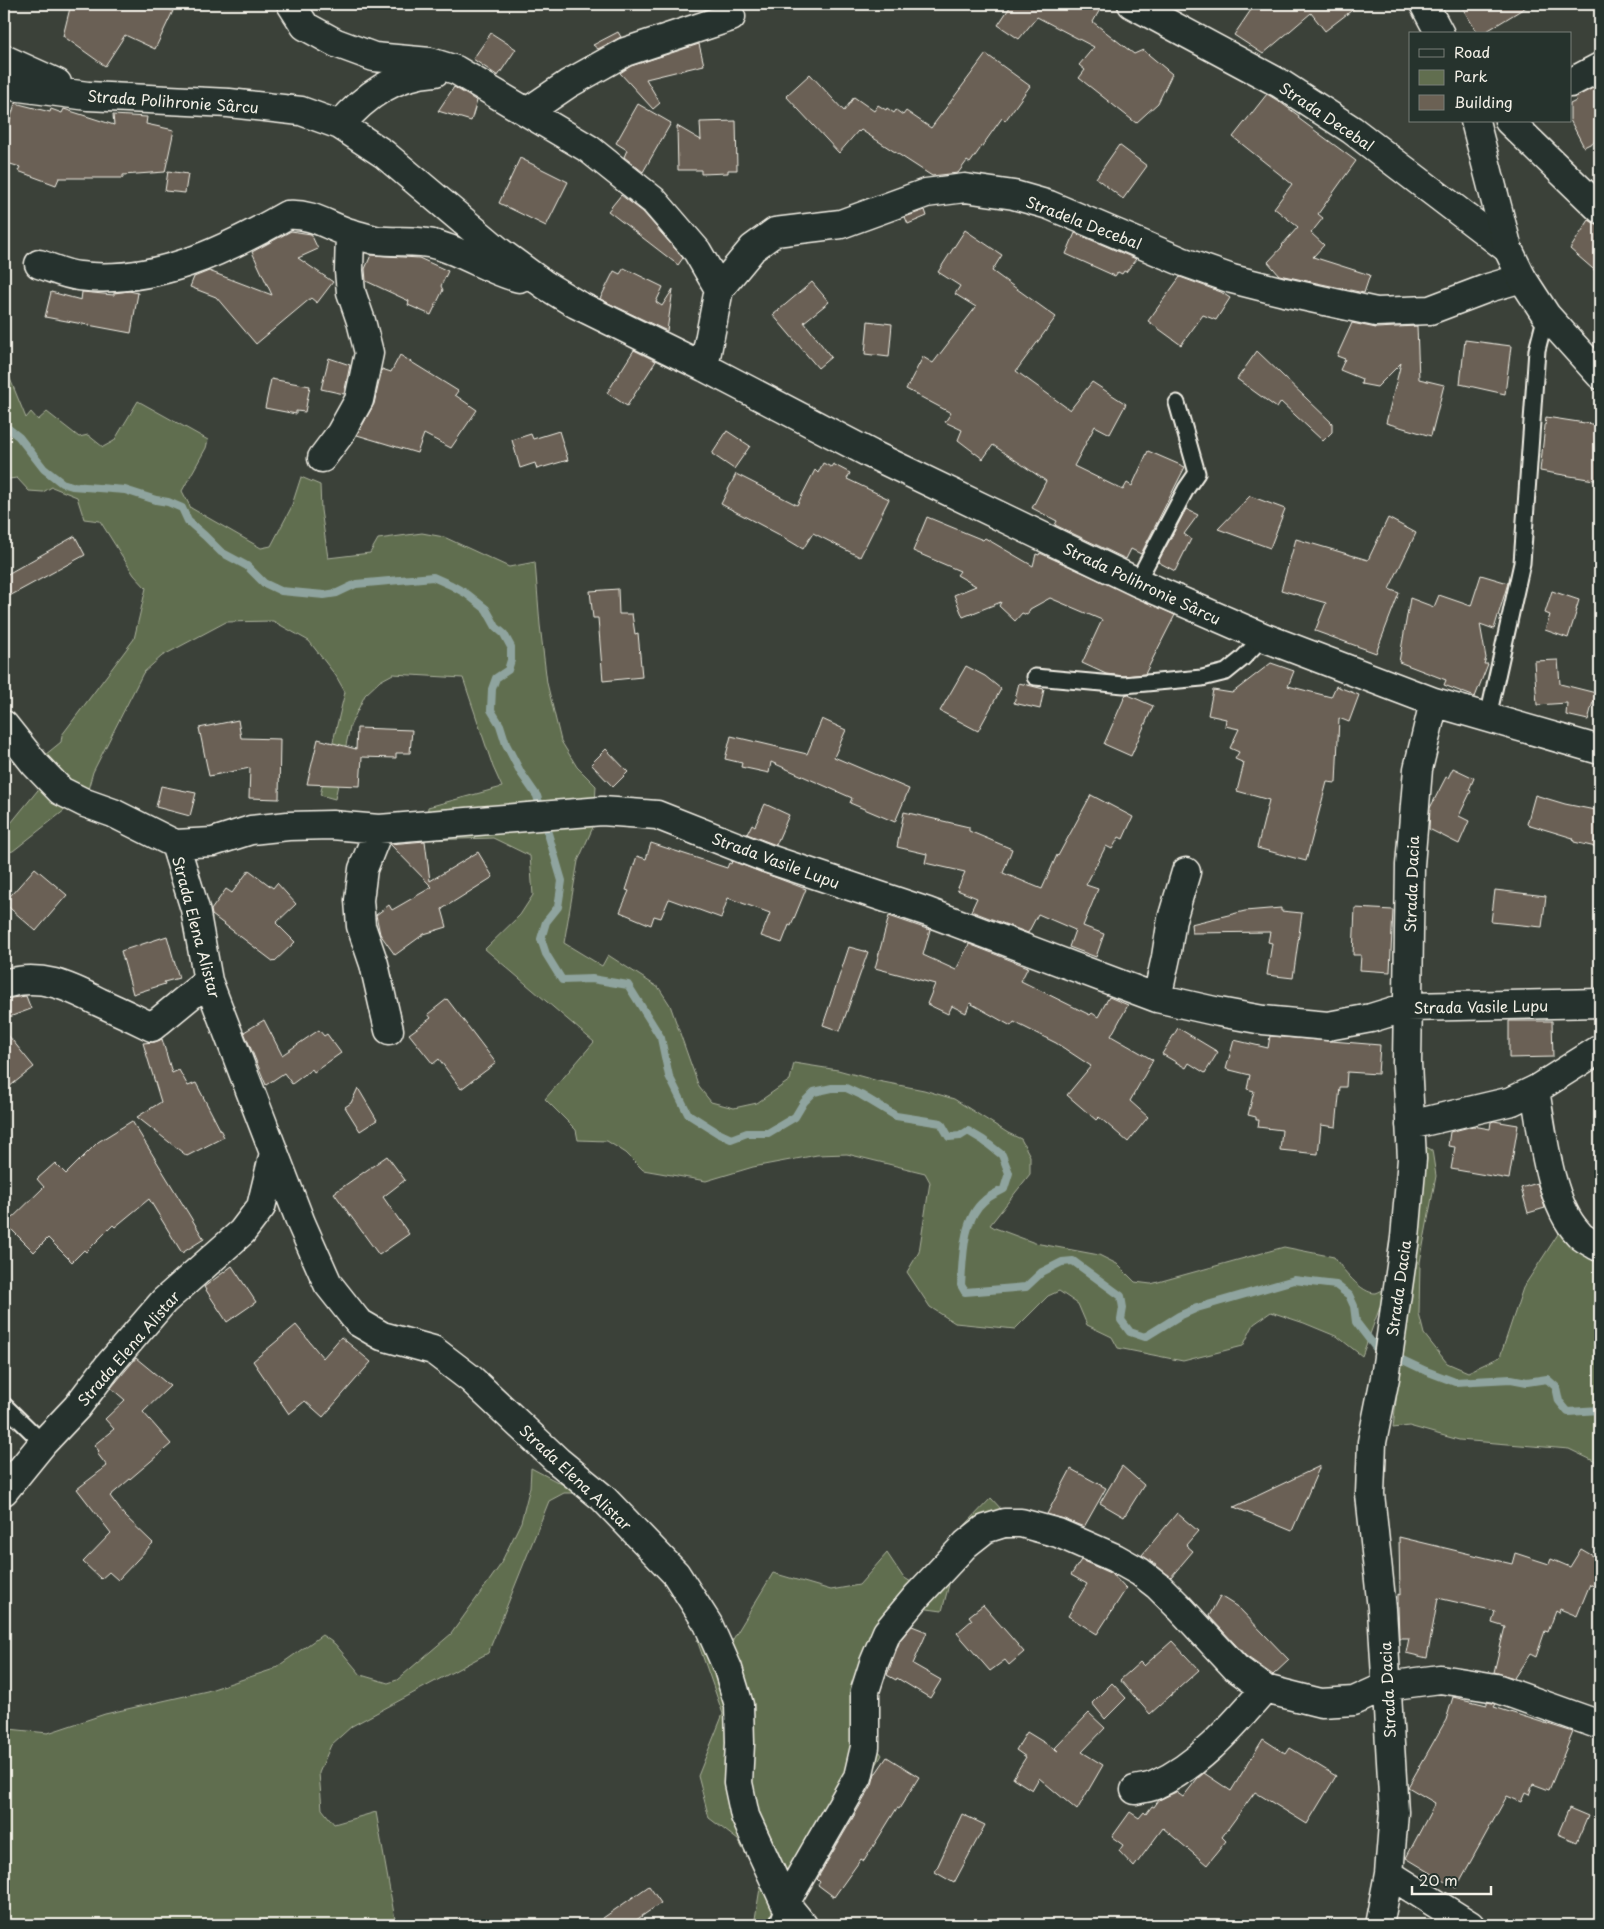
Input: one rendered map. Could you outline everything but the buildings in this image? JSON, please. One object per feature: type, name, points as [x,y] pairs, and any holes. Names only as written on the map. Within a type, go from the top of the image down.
[{"type":"street","points":[[291,4],[305,26],[336,42],[374,57],[430,62],[456,70],[589,149],[654,201],[697,251],[719,289],[704,367]]},
{"type":"street","name":"Strada Decebal","points":[[1132,4],[1281,84],[1352,130],[1508,249]]},
{"type":"street","points":[[1424,4],[1439,32]]},
{"type":"street","points":[[527,112],[568,84],[625,52],[732,17]]},
{"type":"street","points":[[4,59],[88,96]]},
{"type":"street","points":[[1572,82],[1600,67]]},
{"type":"street","points":[[340,125],[366,98],[385,86],[402,78],[425,72],[456,70]]},
{"type":"street","name":"Strada Polihronie Sârcu","points":[[4,85],[88,96],[229,103],[301,111],[340,125],[384,154],[500,252],[545,285],[576,304],[704,367],[871,454],[1138,582],[1263,637],[1434,702],[1600,750]]},
{"type":"street","points":[[1509,122],[1600,209]]},
{"type":"street","points":[[1483,124],[1508,249],[1522,278],[1546,315],[1600,375]]},
{"type":"street","name":"Stradela Decebal","points":[[719,289],[753,248],[774,232],[841,224],[926,193],[965,188],[1014,195],[1049,205],[1232,280],[1376,312],[1430,310],[1488,288],[1522,278]]},
{"type":"street","name":"Strada Polihronie Sârcu","points":[[39,264],[78,276],[127,278],[206,257],[287,215],[302,214],[350,233],[377,240],[436,245],[470,257],[505,275],[545,285]]},
{"type":"street","points":[[322,458],[340,434],[359,400],[369,353],[351,292],[349,271],[350,233]]},
{"type":"street","name":"Strada Dacia","points":[[1379,1925],[1389,1874],[1394,1812],[1382,1609],[1370,1494],[1372,1442],[1385,1378],[1405,1238],[1412,1159],[1407,1007],[1410,865],[1418,770],[1434,702]]},
{"type":"street","name":"Strada Elena Alistar","points":[[4,725],[35,764],[61,791],[85,803],[113,813],[175,844],[194,909],[208,981],[301,1223],[328,1284],[358,1322],[382,1336],[432,1350],[471,1379],[558,1460],[603,1498],[676,1574],[708,1624],[728,1669],[739,1705],[738,1783],[745,1816],[781,1914],[803,1925]]},
{"type":"street","name":"Strada Vasile Lupu","points":[[175,844],[213,842],[251,830],[288,826],[332,825],[379,829],[602,812],[656,815],[766,858],[928,912],[1157,998],[1263,1020],[1328,1026],[1371,1018],[1407,1007],[1600,1003]]},
{"type":"street","points":[[379,829],[363,869],[359,900],[361,926],[374,964],[388,1030]]},
{"type":"street","points":[[1157,998],[1172,919],[1186,872]]},
{"type":"street","points":[[4,984],[22,980],[42,980],[60,984],[75,989],[152,1027],[208,981]]},
{"type":"street","points":[[1410,1125],[1512,1101],[1535,1090],[1600,1049]]},
{"type":"street","points":[[1535,1090],[1545,1151],[1553,1183],[1564,1212],[1578,1234],[1600,1246]]},
{"type":"street","name":"Strada Elena Alistar","points":[[4,1491],[42,1444],[77,1407],[109,1365],[164,1301],[247,1226],[261,1207],[274,1153]]},
{"type":"street","points":[[781,1914],[858,1778],[865,1747],[865,1691],[887,1632],[918,1595],[966,1544],[985,1529],[1004,1523],[1022,1523],[1058,1533],[1115,1558],[1140,1572],[1158,1586],[1236,1668],[1265,1689],[1321,1703],[1354,1701],[1387,1686],[1440,1678],[1496,1688],[1600,1726]]},
{"type":"street","points":[[1135,1790],[1156,1785],[1193,1762],[1233,1725],[1265,1689]]},
{"type":"street","points":[[1389,1874],[1470,1925]]},
{"type":"lane","points":[[1488,717],[1522,563],[1537,350],[1546,315]]},
{"type":"lane","points":[[1138,582],[1186,489],[1197,473],[1177,403]]},
{"type":"lane","points":[[1035,677],[1124,685],[1202,678],[1226,672],[1242,660],[1263,637]]},
{"type":"lane","points":[[4,1405],[42,1444]]},
{"type":"green space","points":[[4,364],[26,418],[31,412],[38,420],[47,412],[79,437],[88,435],[103,447],[114,441],[138,401],[208,440],[206,448],[182,491],[191,508],[261,548],[271,546],[291,508],[301,477],[320,485],[321,510],[328,558],[370,553],[378,539],[422,533],[444,537],[509,567],[535,562],[547,683],[561,741],[577,767],[596,786],[594,825],[578,861],[564,943],[602,966],[608,955],[659,988],[670,1005],[699,1087],[711,1102],[734,1108],[757,1103],[790,1080],[794,1063],[838,1070],[954,1099],[1008,1133],[1021,1139],[1030,1156],[1030,1174],[990,1225],[1035,1243],[1099,1255],[1117,1264],[1135,1282],[1151,1284],[1284,1247],[1334,1257],[1352,1280],[1364,1289],[1376,1293],[1387,1288],[1362,1356],[1338,1337],[1271,1312],[1254,1324],[1243,1346],[1183,1361],[1118,1348],[1112,1337],[1087,1325],[1078,1304],[1059,1291],[1048,1296],[1015,1329],[955,1323],[930,1307],[907,1272],[919,1252],[930,1182],[925,1173],[847,1154],[817,1155],[753,1167],[706,1181],[643,1170],[626,1153],[607,1141],[578,1140],[576,1130],[545,1099],[594,1042],[485,949],[520,915],[533,895],[530,856],[493,838],[425,840],[428,807],[502,787],[493,767],[463,678],[393,674],[380,681],[365,695],[350,726],[335,799],[320,795],[345,692],[336,676],[309,641],[273,621],[226,622],[162,656],[143,673],[93,772],[87,793],[56,774],[45,755],[61,742],[62,735],[134,639],[146,588],[134,575],[100,521],[84,519],[77,497],[52,487],[43,492],[29,491],[17,478],[9,479],[5,484]]},
{"type":"green space","points":[[42,785],[70,806],[13,851],[4,853],[4,823],[11,823]]},
{"type":"green space","points":[[1424,1146],[1432,1150],[1436,1176],[1420,1262],[1419,1314],[1424,1334],[1447,1363],[1468,1372],[1500,1357],[1523,1288],[1560,1231],[1600,1267],[1600,1464],[1569,1449],[1459,1440],[1409,1426],[1393,1428]]},
{"type":"green space","points":[[531,1468],[579,1493],[564,1493],[549,1501],[488,1653],[352,1726],[331,1745],[319,1773],[322,1809],[334,1824],[376,1812],[396,1925],[4,1925],[4,1724],[9,1729],[48,1733],[105,1714],[207,1691],[274,1669],[322,1635],[335,1644],[361,1675],[388,1683],[397,1680],[451,1634],[499,1567],[521,1522],[530,1487]]},
{"type":"green space","points":[[991,1498],[1002,1510],[1015,1537],[985,1541],[952,1573],[942,1611],[920,1608],[911,1614],[872,1686],[877,1748],[882,1755],[799,1897],[811,1917],[819,1925],[754,1925],[761,1882],[738,1840],[709,1818],[698,1776],[723,1714],[697,1640],[719,1627],[732,1641],[773,1573],[831,1590],[859,1585],[887,1553],[903,1577],[916,1585],[947,1544]]},
{"type":"waterway","points":[[4,425],[19,437],[44,469],[62,483],[72,486],[125,490],[168,502],[182,508],[188,521],[221,552],[247,566],[264,583],[281,591],[324,595],[337,593],[356,584],[433,577],[467,594],[486,609],[496,627],[504,634],[511,647],[511,660],[508,670],[496,678],[492,689],[491,710],[500,725],[506,744],[521,773],[537,796],[562,881],[558,907],[546,922],[541,939],[546,954],[562,980],[592,979],[628,985],[661,1038],[669,1076],[688,1114],[731,1139],[747,1133],[768,1133],[795,1117],[804,1102],[814,1092],[832,1088],[846,1088],[896,1116],[941,1123],[949,1137],[960,1136],[968,1131],[983,1140],[1002,1155],[1009,1173],[1004,1189],[984,1201],[971,1218],[963,1252],[961,1285],[965,1292],[1026,1287],[1042,1272],[1062,1262],[1073,1261],[1121,1296],[1123,1308],[1121,1320],[1130,1332],[1145,1337],[1179,1316],[1197,1308],[1294,1280],[1336,1285],[1349,1295],[1354,1306],[1356,1322],[1376,1348],[1383,1351]]},
{"type":"waterway","points":[[1394,1356],[1455,1382],[1511,1379],[1527,1382],[1547,1379],[1556,1387],[1559,1401],[1568,1412],[1600,1410]]}]
